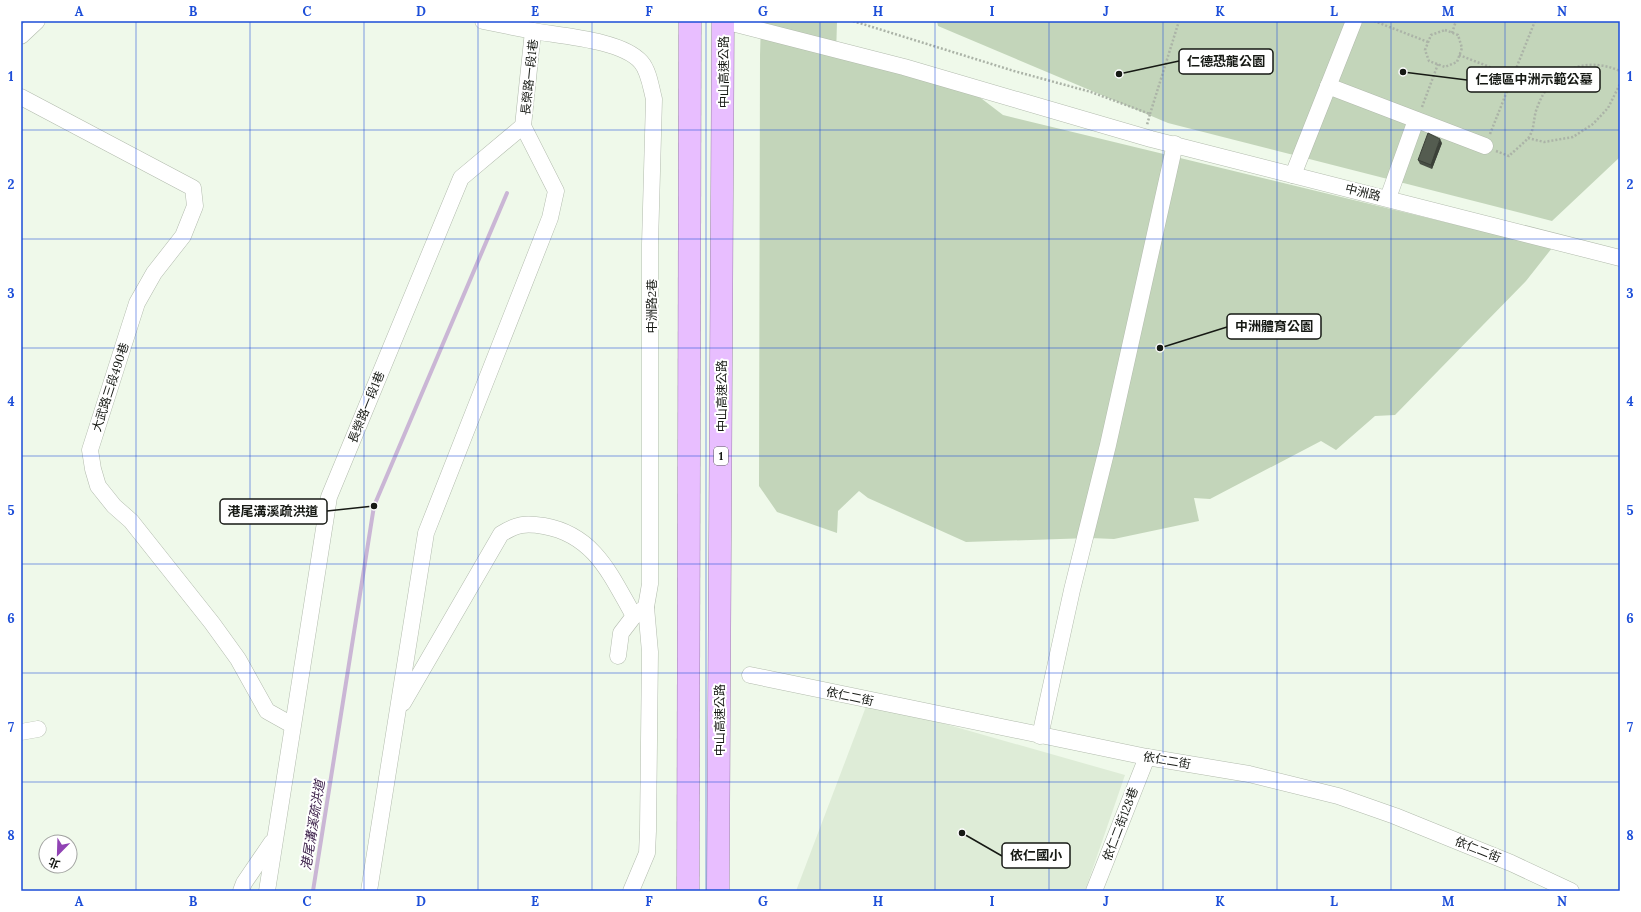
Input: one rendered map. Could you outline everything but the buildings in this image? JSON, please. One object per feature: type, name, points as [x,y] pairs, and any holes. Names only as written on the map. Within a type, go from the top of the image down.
[{"type":"highway","points":[[688,891],[690,21]]},
{"type":"highway","name":"中山高速公路","points":[[718,891],[724,21]]},
{"type":"street","points":[[21,36],[37,21]]},
{"type":"street","name":"長榮路一段1巷","points":[[370,891],[426,533],[550,218],[556,191],[523,126],[533,31],[483,21]]},
{"type":"street","name":"中洲路","points":[[724,21],[855,54],[1151,139],[1620,258]]},
{"type":"street","points":[[1293,175],[1354,21]]},
{"type":"street","name":"中洲路2巷","points":[[533,31],[617,46],[641,62],[648,77],[654,99],[650,244],[650,584],[640,611],[621,633],[618,656]]},
{"type":"street","points":[[1328,86],[1485,146]]},
{"type":"street","name":"大武路三段490巷","points":[[21,97],[193,188],[194,206],[183,236],[154,273],[136,303],[90,450],[93,469],[98,486],[114,506],[131,522],[212,623],[238,659],[267,711],[292,725]]},
{"type":"street","points":[[1388,198],[1416,120]]},
{"type":"street","name":"長榮路一段1巷","points":[[266,891],[329,497],[461,178],[523,126]]},
{"type":"street","points":[[1040,736],[1072,590],[1109,437],[1175,144]]},
{"type":"street","points":[[398,711],[501,534],[514,526],[529,524],[560,529],[588,545],[640,611],[650,652],[647,853],[632,891]]},
{"type":"street","name":"依仁二街","points":[[750,675],[1040,736],[1147,757],[1249,774],[1338,796],[1395,816],[1511,863],[1571,891]]},
{"type":"street","points":[[21,732],[38,729]]},
{"type":"street","name":"依仁二街128巷","points":[[1094,891],[1147,757]]},
{"type":"street","points":[[241,891],[244,883],[275,838]]},
{"type":"path","points":[[853,21],[1006,69],[1091,92],[1150,114]]},
{"type":"path","points":[[1151,139],[1147,125],[1179,21]]},
{"type":"path","points":[[1374,21],[1428,42]]},
{"type":"path","points":[[1452,33],[1456,21]]},
{"type":"path","points":[[1535,21],[1485,146],[1508,156],[1528,138],[1534,126],[1537,108],[1549,86],[1566,70],[1588,65],[1608,66],[1620,71]]},
{"type":"path","points":[[1445,30],[1458,36],[1462,48],[1457,62],[1444,67],[1429,61],[1425,50],[1428,42],[1431,35],[1445,30]]},
{"type":"path","points":[[1459,55],[1513,76]]},
{"type":"path","points":[[1416,120],[1438,64]]},
{"type":"path","points":[[1528,138],[1544,142],[1573,137],[1593,124],[1608,108],[1620,84]]},
{"type":"shaded area","points":[[761,21],[837,21],[836,57],[969,89],[1003,115],[1552,248],[1526,281],[1395,415],[1375,416],[1336,450],[1321,441],[1210,499],[1194,498],[1199,521],[1114,539],[1090,538],[966,542],[868,498],[859,491],[838,511],[837,533],[777,512],[759,486]]},
{"type":"shaded area","points":[[937,21],[1620,21],[1620,157],[1552,221],[1168,123],[938,26]]},
{"type":"shaded area","points":[[867,704],[917,716],[1125,775],[1085,891],[796,891]]},
{"type":"waterway","name":"港尾溝溪疏洪道","points":[[313,891],[374,506],[507,193]]},
{"type":"place","name":"仁德區中洲示範公墓","points":[[1403,72]]},
{"type":"place","name":"仁德恐龍公園","points":[[1119,74]]},
{"type":"place","name":"中洲體育公園","points":[[1160,348]]},
{"type":"place","name":"港尾溝溪疏洪道","points":[[374,506]]},
{"type":"place","name":"依仁國小","points":[[962,833]]}]
